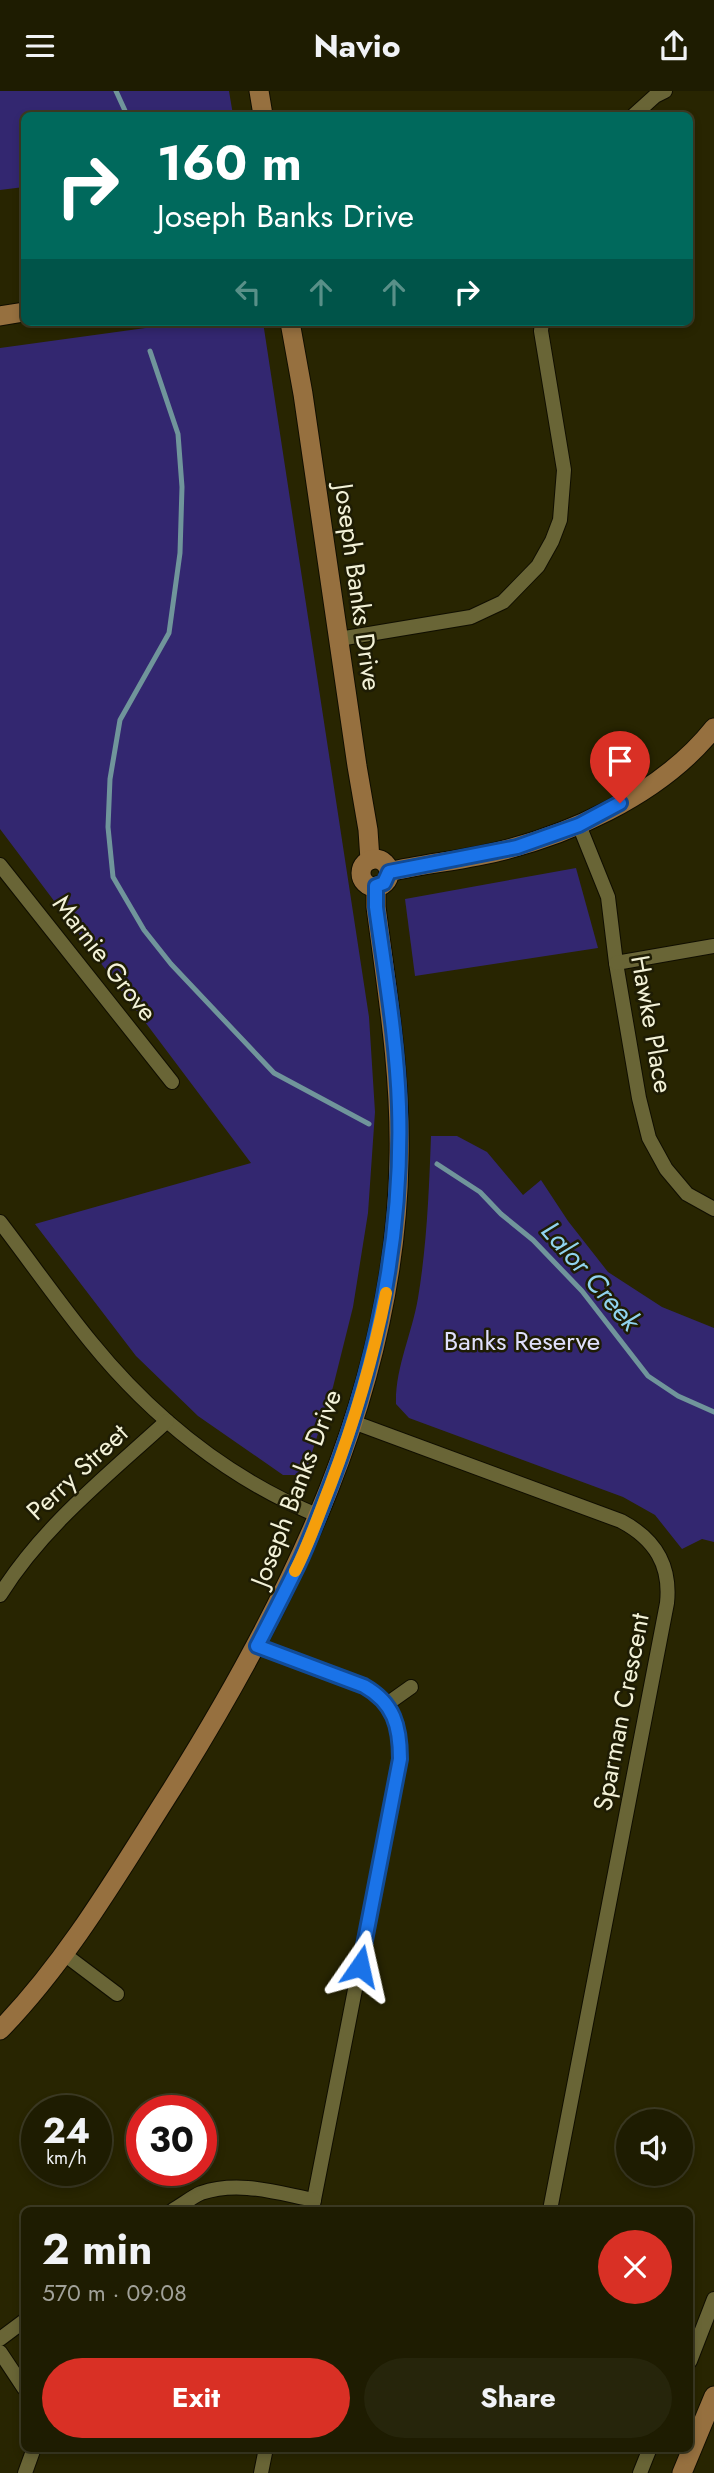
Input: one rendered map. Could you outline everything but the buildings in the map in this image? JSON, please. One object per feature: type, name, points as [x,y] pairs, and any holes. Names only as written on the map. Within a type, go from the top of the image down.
[{"type":"street","points":[[259,91],[262,112]]},
{"type":"street","points":[[637,112],[654,96],[665,91]]},
{"type":"street","points":[[0,316],[21,312]]},
{"type":"street","name":"Joseph Banks Drive","points":[[0,2030],[28,2000],[88,1920],[172,1789],[257,1646],[299,1564],[353,1422],[380,1326],[394,1246],[400,1161],[398,1079],[376,907],[384,862],[370,860],[368,830],[291,326]]},
{"type":"street","points":[[339,639],[471,617],[503,602],[538,566],[560,520],[564,470],[542,326]]},
{"type":"street","points":[[382,879],[517,847],[579,825],[661,781],[714,728]]},
{"type":"street","name":"Hawke Place","points":[[579,825],[608,897],[616,963],[639,1098],[649,1138],[666,1170],[687,1194],[714,1209]]},
{"type":"street","name":"Marnie Grove","points":[[0,865],[172,1082]]},
{"type":"street","points":[[616,963],[714,946]]},
{"type":"street","points":[[0,1221],[91,1342],[167,1421],[208,1454],[260,1489],[319,1516]]},
{"type":"street","name":"Perry Street","points":[[0,1595],[22,1562],[47,1533],[167,1421]]},
{"type":"street","name":"Sparman Crescent","points":[[353,1422],[621,1521],[637,1529],[651,1544],[666,1570],[667,1603],[551,2207]]},
{"type":"street","points":[[178,2207],[200,2194],[228,2187],[254,2188],[313,2205],[400,1759],[400,1739],[387,1704],[379,1695],[364,1686],[257,1646]]},
{"type":"street","points":[[387,1704],[411,1687]]},
{"type":"street","points":[[64,1954],[117,1994]]},
{"type":"street","points":[[693,2353],[714,2299]]},
{"type":"street","points":[[0,2339],[21,2323]]},
{"type":"street","points":[[0,2352],[21,2384]]},
{"type":"street","points":[[693,2447],[714,2396]]},
{"type":"street","points":[[25,2473],[33,2452]]},
{"type":"street","points":[[261,2473],[265,2452]]},
{"type":"street","points":[[640,2473],[648,2452]]},
{"type":"street","points":[[682,2473],[691,2452]]},
{"type":"green space","points":[[0,91],[229,91],[232,112],[21,112],[21,187],[0,190]]},
{"type":"green space","points":[[160,326],[264,326],[369,1017],[375,1112],[368,1213],[353,1307],[333,1387],[307,1468],[296,1475],[283,1475],[198,1416],[136,1356],[35,1224],[251,1163],[0,829],[0,348]]},
{"type":"green space","points":[[576,868],[598,948],[415,976],[405,899]]},
{"type":"green space","name":"Banks Reserve","points":[[431,1136],[457,1136],[487,1152],[523,1195],[541,1180],[568,1221],[608,1272],[662,1307],[714,1328],[714,1542],[702,1539],[682,1549],[655,1515],[623,1497],[409,1418],[396,1404],[398,1377],[421,1278]]},
{"type":"waterway","points":[[116,91],[126,112]]},
{"type":"waterway","points":[[150,351],[178,434],[182,487],[180,553],[169,633],[120,720],[110,779],[108,827],[113,877],[144,930],[171,964],[274,1073],[369,1124]]},
{"type":"waterway","name":"Lalor Creek","points":[[437,1164],[480,1192],[501,1214],[533,1240],[582,1291],[648,1376],[678,1396],[714,1412]]},
{"type":"slow traffic","points":[[295,1571],[319,1516],[353,1422],[380,1326],[386,1293]]},
{"type":"route","points":[[360,1966],[400,1759],[400,1739],[396,1724],[387,1704],[379,1695],[364,1686],[257,1646],[299,1564],[353,1422],[380,1326],[394,1246],[400,1161],[398,1079],[376,907],[376,886],[387,880],[389,872],[517,847],[579,825],[620,803]]}]
